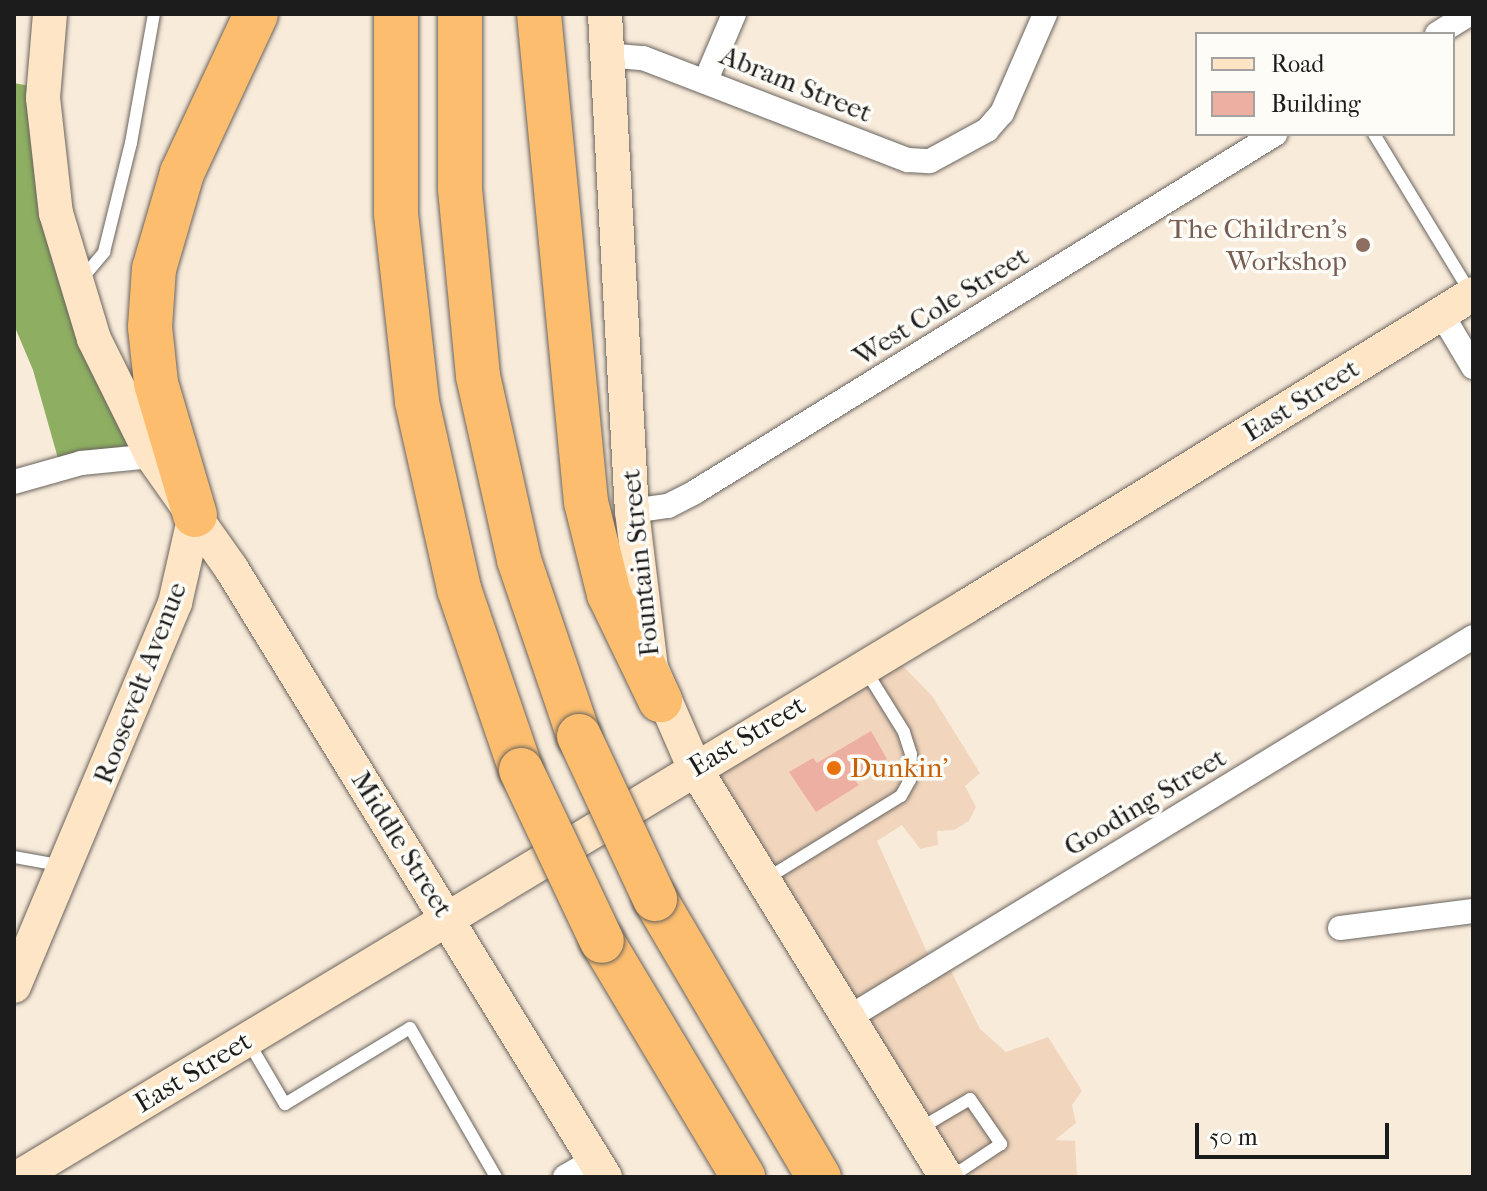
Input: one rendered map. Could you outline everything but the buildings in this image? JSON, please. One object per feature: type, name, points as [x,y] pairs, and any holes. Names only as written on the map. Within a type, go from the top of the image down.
[{"type":"highway","points":[[195,515],[156,383],[153,278],[182,173],[256,14]]},
{"type":"highway","points":[[396,14],[396,214],[417,402],[459,589],[521,770],[602,941],[743,1177]]},
{"type":"highway","points":[[460,14],[460,189],[478,376],[519,560],[579,736],[655,899],[819,1177]]},
{"type":"highway","points":[[539,14],[586,502],[609,594],[660,700]]},
{"type":"street","points":[[50,14],[43,98],[56,213],[75,286],[94,339],[152,456],[195,515]]},
{"type":"street","name":"Fountain Street","points":[[605,14],[632,511],[645,637],[660,700],[694,767],[948,1177]]},
{"type":"street","points":[[706,80],[734,14]]},
{"type":"street","name":"Abram Street","points":[[606,55],[643,58],[908,160],[930,161],[962,147],[1002,113],[1045,14]]},
{"type":"street","points":[[1440,32],[1469,14]]},
{"type":"street","name":"West Cole Street","points":[[632,511],[668,506],[695,492],[1272,136]]},
{"type":"street","name":"East Street","points":[[19,1177],[863,667],[1472,294]]},
{"type":"street","points":[[1441,313],[1473,367]]},
{"type":"street","points":[[14,482],[81,463],[152,456]]},
{"type":"street","name":"Roosevelt Avenue","points":[[14,986],[175,603],[195,515]]},
{"type":"street","name":"Middle Street","points":[[195,515],[600,1168]]},
{"type":"street","name":"Gooding Street","points":[[848,1018],[1473,637]]},
{"type":"street","points":[[1340,928],[1473,911]]},
{"type":"street","points":[[565,1177],[600,1168]]},
{"type":"lane","points":[[75,286],[104,252],[131,143],[154,14]]},
{"type":"lane","points":[[1375,136],[1472,294]]},
{"type":"lane","points":[[763,881],[901,796],[910,780],[911,754],[904,732],[863,667]]},
{"type":"lane","points":[[14,857],[67,866]]},
{"type":"lane","points":[[247,1040],[285,1104],[410,1028],[496,1177]]},
{"type":"lane","points":[[917,1130],[970,1099],[1001,1144],[948,1177]]},
{"type":"shaded area","points":[[894,657],[932,696],[980,773],[965,786],[976,807],[969,821],[954,830],[937,831],[938,845],[920,849],[902,825],[877,841],[935,970],[950,969],[980,1029],[1006,1052],[1048,1037],[1082,1091],[1072,1105],[1076,1123],[1055,1140],[1075,1141],[1077,1177],[956,1177],[710,769]]},
{"type":"green space","points":[[14,83],[51,90],[71,263],[158,456],[61,469],[33,370],[14,325]]},
{"type":"place","name":"The Children’s Workshop","points":[[1363,245]]},
{"type":"place","name":"Dunkin'","points":[[834,768]]}]
